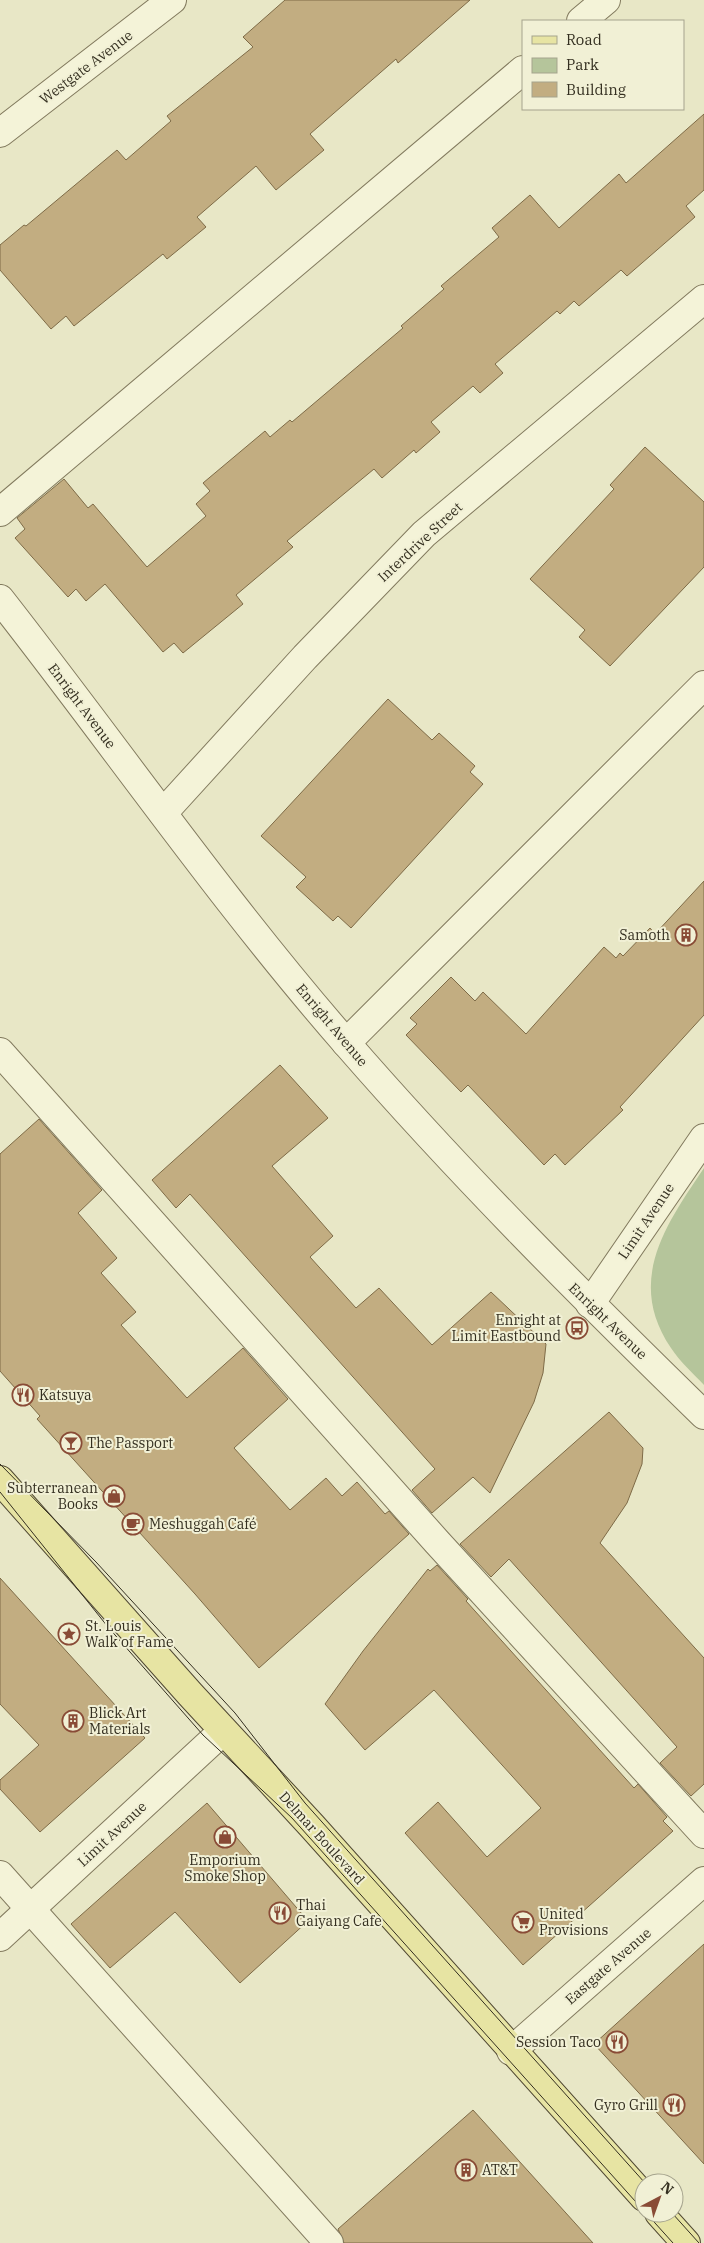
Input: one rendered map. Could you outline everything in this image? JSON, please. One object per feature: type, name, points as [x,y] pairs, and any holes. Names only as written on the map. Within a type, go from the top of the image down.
[{"type":"main road","name":"Delmar Boulevard","points":[[0,1480],[223,1731],[312,1826],[634,2186]]},
{"type":"main road","points":[[668,2223],[686,2243]]},
{"type":"street","name":"Westgate Avenue","points":[[0,132],[172,0]]},
{"type":"street","points":[[581,20],[606,0]]},
{"type":"street","points":[[0,512],[522,71]]},
{"type":"street","name":"Interdrive Street","points":[[163,813],[305,657],[424,534],[704,299]]},
{"type":"street","name":"Enright Avenue","points":[[0,599],[217,884],[346,1043],[482,1193],[590,1304],[704,1415]]},
{"type":"street","points":[[346,1043],[704,685]]},
{"type":"street","points":[[0,1052],[437,1542],[704,1834]]},
{"type":"street","name":"Limit Avenue","points":[[590,1304],[702,1144]]},
{"type":"street","name":"Limit Avenue","points":[[0,1937],[223,1731]]},
{"type":"street","points":[[0,1875],[328,2243]]},
{"type":"street","name":"Eastgate Avenue","points":[[512,2051],[704,1881]]},
{"type":"green space","points":[[704,1168],[704,1385],[682,1363],[671,1348],[658,1323],[652,1300],[651,1277],[656,1255],[665,1233],[676,1211]]},
{"type":"building","points":[[285,0],[470,0],[398,63],[396,59],[310,134],[324,150],[276,190],[256,166],[197,217],[206,227],[167,259],[163,254],[74,326],[66,316],[51,329],[0,270],[0,245],[24,225],[26,226],[117,150],[126,160],[171,121],[167,116],[253,47],[243,37]]},
{"type":"building","points":[[704,114],[704,190],[686,206],[695,217],[627,276],[621,270],[579,306],[574,301],[560,314],[557,311],[495,364],[503,373],[480,393],[473,386],[431,422],[440,432],[416,453],[414,450],[382,478],[374,469],[287,541],[293,547],[236,595],[243,604],[183,653],[174,643],[163,652],[105,584],[86,601],[76,589],[68,597],[15,538],[25,529],[17,518],[64,479],[88,508],[93,504],[147,567],[206,516],[196,504],[210,491],[203,483],[265,431],[270,437],[290,420],[292,422],[403,328],[401,326],[444,289],[441,286],[499,237],[492,228],[530,195],[559,228],[619,174],[626,183]]},
{"type":"building","points":[[645,447],[704,502],[704,567],[610,666],[579,637],[585,630],[530,579],[614,489],[610,485]]},
{"type":"building","points":[[388,699],[432,740],[439,733],[475,766],[470,772],[483,784],[351,928],[338,916],[333,921],[296,887],[306,877],[261,836]]},
{"type":"building","points":[[704,881],[704,1015],[620,1107],[623,1110],[565,1165],[555,1154],[544,1165],[468,1085],[461,1092],[406,1035],[417,1024],[410,1018],[451,977],[475,1001],[483,992],[526,1034],[604,947],[616,958],[620,953],[623,956],[650,928],[655,934]]},
{"type":"building","points":[[280,1065],[328,1118],[272,1166],[333,1236],[310,1257],[356,1308],[379,1288],[432,1345],[491,1292],[546,1344],[543,1373],[534,1402],[490,1493],[473,1477],[432,1513],[412,1490],[435,1469],[190,1194],[176,1208],[152,1180]]},
{"type":"building","points":[[39,1119],[102,1190],[78,1213],[117,1258],[101,1273],[136,1312],[121,1325],[187,1398],[243,1348],[288,1399],[234,1448],[290,1510],[326,1478],[342,1496],[357,1482],[385,1514],[389,1511],[409,1534],[259,1668],[37,1419],[40,1416],[0,1371],[0,1154]]},
{"type":"building","points":[[609,1412],[643,1448],[642,1464],[627,1503],[600,1543],[704,1658],[704,1784],[691,1796],[660,1763],[677,1747],[509,1559],[491,1577],[460,1544]]},
{"type":"building","points":[[437,1565],[468,1599],[466,1601],[634,1788],[638,1784],[667,1817],[663,1821],[673,1831],[523,1965],[405,1833],[438,1802],[487,1857],[541,1808],[434,1690],[365,1750],[325,1704],[363,1651],[428,1569],[430,1571]]},
{"type":"building","name":"Blick Art Materials","points":[[0,1578],[145,1738],[40,1832],[0,1789],[0,1780],[39,1745],[0,1704]]},
{"type":"building","points":[[207,1803],[308,1921],[240,1983],[175,1912],[110,1968],[71,1924]]},
{"type":"building","points":[[704,1944],[704,2164],[594,2044]]},
{"type":"building","name":"AT&T","points":[[473,2110],[593,2243],[344,2243],[338,2229]]},
{"type":"tram line","points":[[0,1464],[96,1562],[235,1713],[305,1803],[636,2173]]},
{"type":"tram line","points":[[0,1492],[108,1627],[203,1735],[292,1818],[634,2200]]},
{"type":"tram line","points":[[655,2223],[673,2243]]},
{"type":"tram line","points":[[681,2223],[699,2243]]},
{"type":"place","name":"Samoth","points":[[686,935]]},
{"type":"place","name":"Enright at Limit Eastbound","points":[[577,1328]]},
{"type":"place","name":"Katsuya","points":[[23,1395]]},
{"type":"place","name":"The Passport","points":[[71,1443]]},
{"type":"place","name":"Subterranean Books","points":[[114,1496]]},
{"type":"place","name":"Meshuggah Café","points":[[133,1524]]},
{"type":"place","name":"St. Louis Walk of Fame","points":[[69,1634]]},
{"type":"place","name":"Blick Art Materials","points":[[73,1721]]},
{"type":"place","name":"Emporium Smoke Shop","points":[[225,1837]]},
{"type":"place","name":"Thai Gaiyang Cafe","points":[[280,1913]]},
{"type":"place","name":"United Provisions","points":[[523,1922]]},
{"type":"place","name":"Session Taco","points":[[617,2042]]},
{"type":"place","name":"Gyro Grill","points":[[674,2105]]},
{"type":"place","name":"AT&T","points":[[466,2170]]}]
